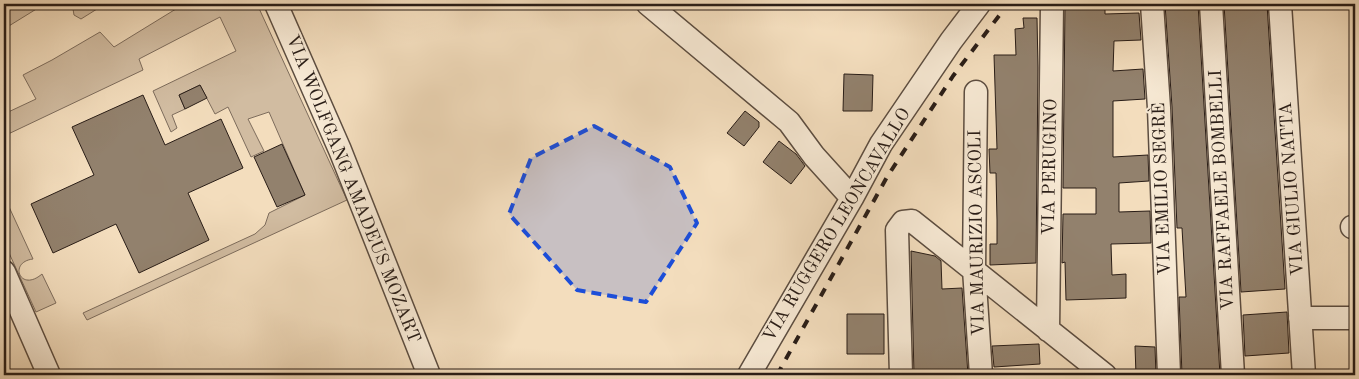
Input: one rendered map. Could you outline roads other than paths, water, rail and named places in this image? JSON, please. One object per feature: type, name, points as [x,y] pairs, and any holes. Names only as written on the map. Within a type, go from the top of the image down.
[{"type":"street","name":"VIA WOLFGANG AMADEUS MOZART","points":[[276,4],[340,150],[429,375]]},
{"type":"street","points":[[648,4],[789,122],[814,156],[852,198]]},
{"type":"street","name":"VIA RUGGERO LEONCAVALLO","points":[[749,375],[852,198],[881,144],[951,41],[980,4]]},
{"type":"street","name":"VIA PERUGINO","points":[[1048,330],[1052,4]]},
{"type":"street","name":"VIA EMILIO SEGRÈ","points":[[1152,4],[1160,108],[1169,375]]},
{"type":"street","name":"VIA RAFFAELE BOMBELLI","points":[[1210,4],[1233,375]]},
{"type":"street","name":"VIA GIULIO NATTA","points":[[1280,4],[1304,375]]},
{"type":"street","name":"VIA MAURIZIO ASCOLI","points":[[976,92],[974,270],[981,375]]},
{"type":"street","points":[[901,375],[897,230],[903,222],[912,221],[1048,330],[1086,368],[1105,375]]},
{"type":"street","points":[[4,272],[49,375]]},
{"type":"street","points":[[1300,318],[1355,318]]},
{"type":"railway","points":[[777,375],[887,177],[953,76],[1008,4]]}]
